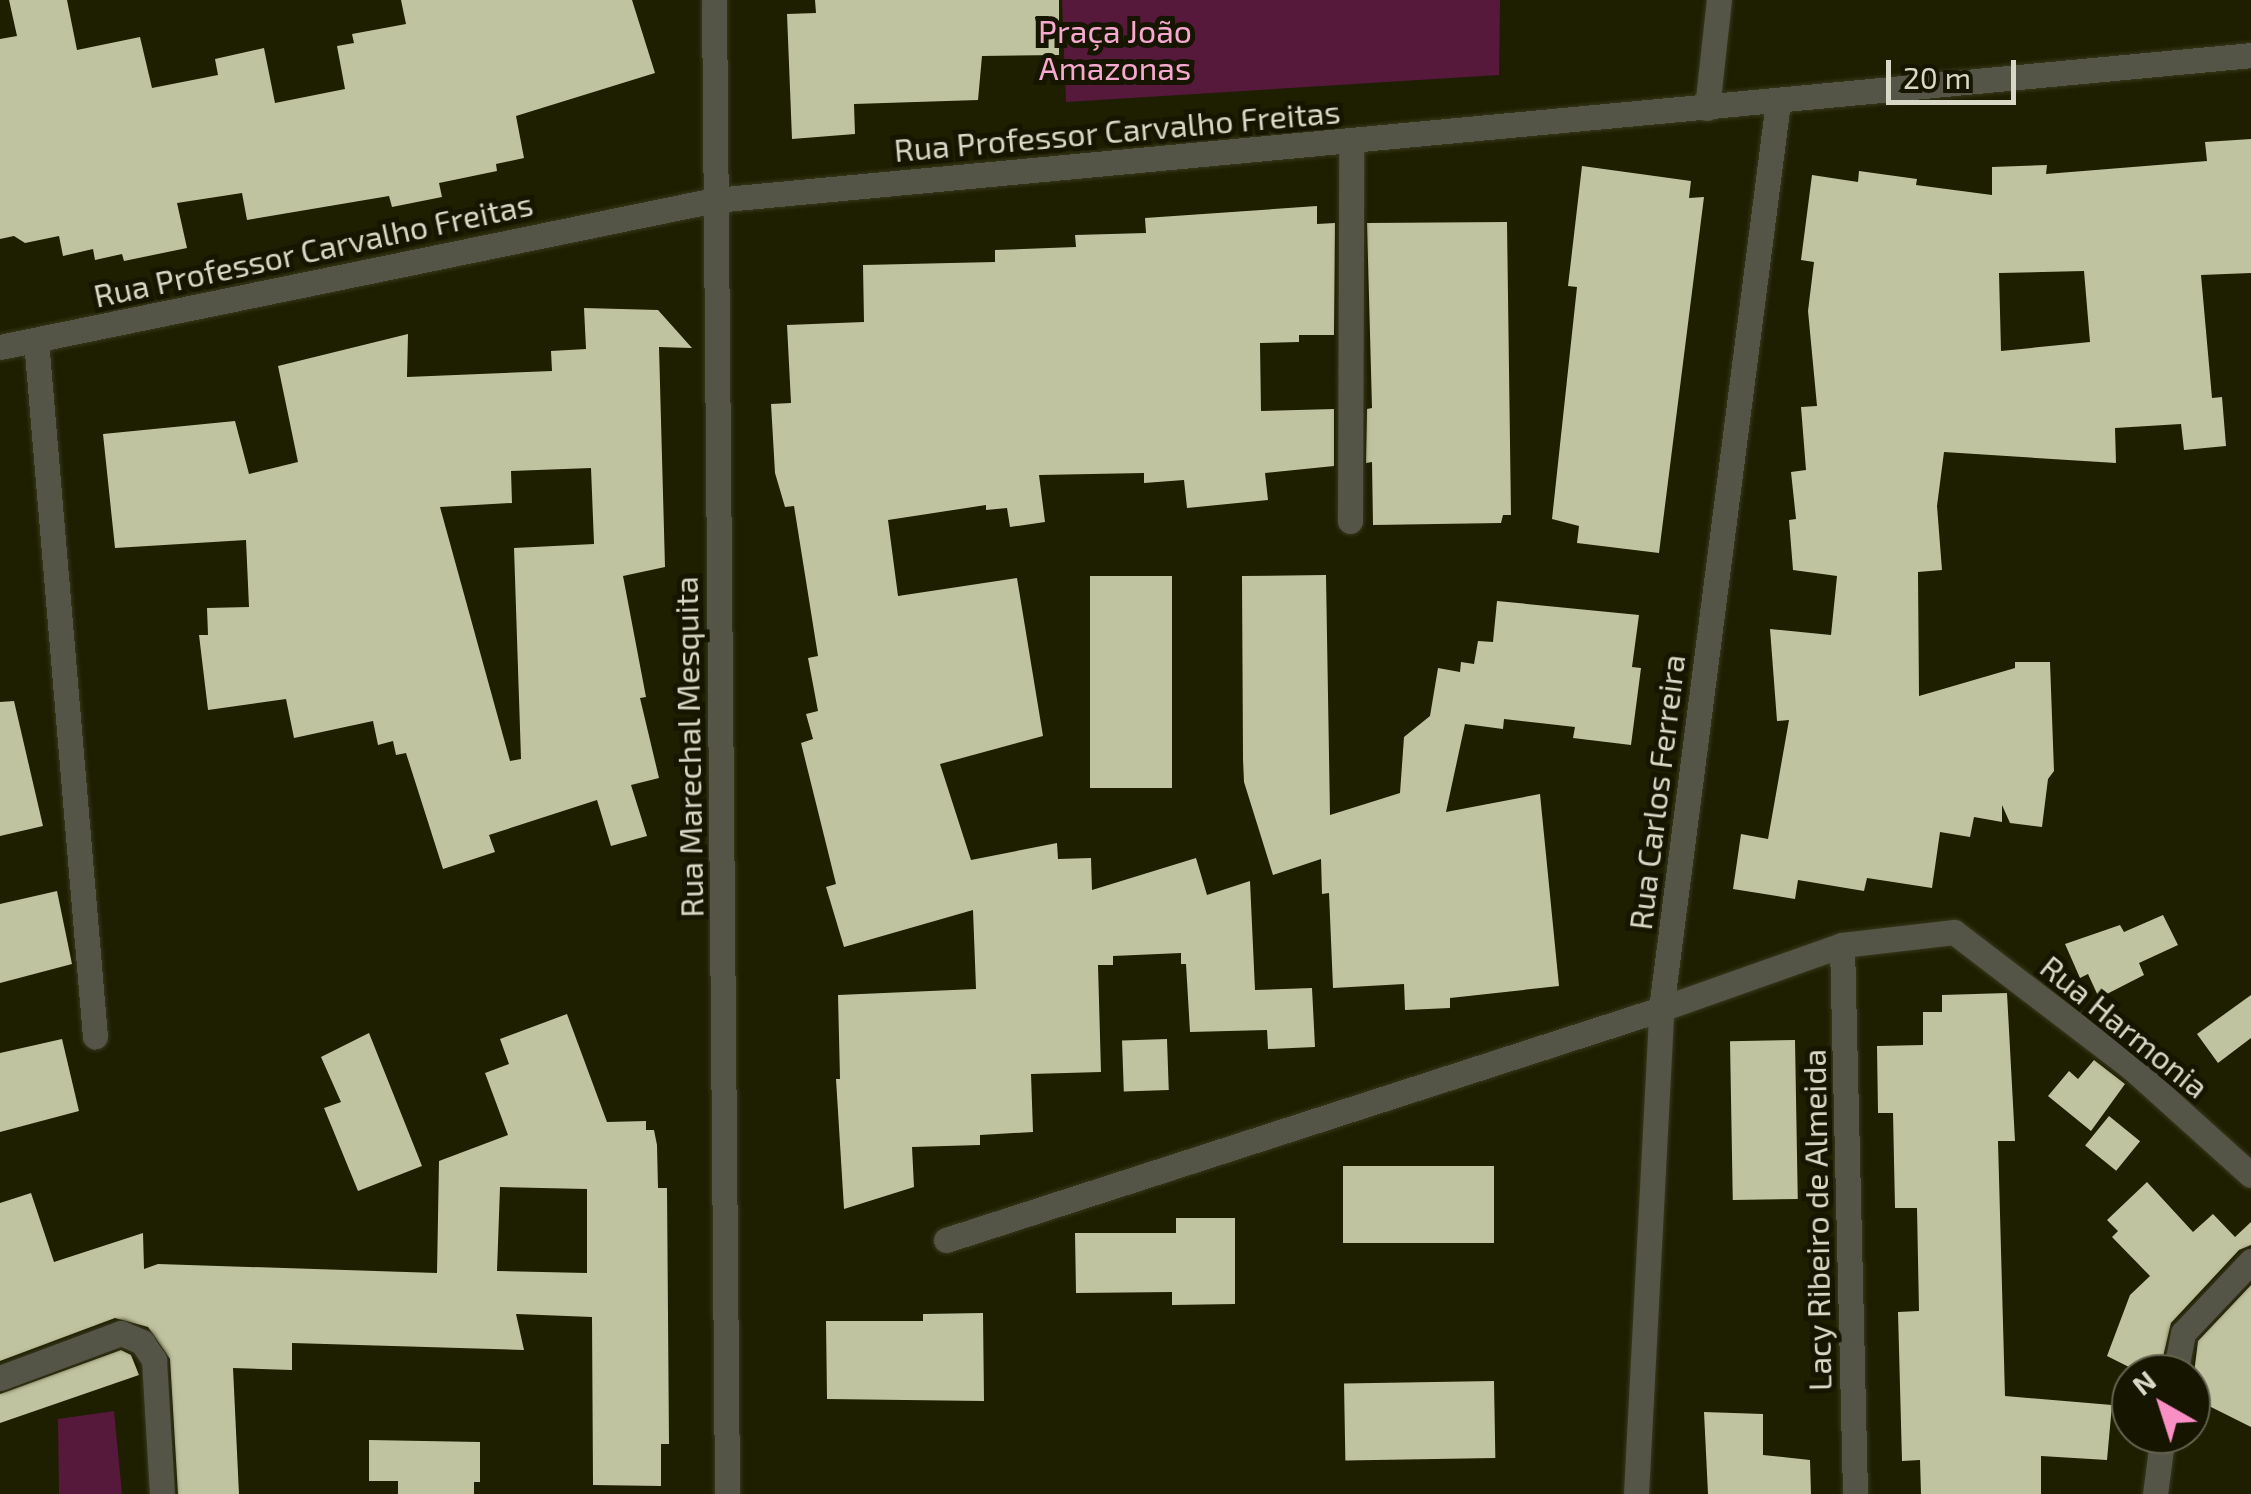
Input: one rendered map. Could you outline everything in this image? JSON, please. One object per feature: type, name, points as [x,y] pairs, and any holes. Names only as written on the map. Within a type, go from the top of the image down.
[{"type":"street","name":"Rua Marechal Mesquita","points":[[714,0],[728,1494]]},
{"type":"street","points":[[1707,108],[1719,0]]},
{"type":"street","name":"Rua Professor Carvalho Freitas","points":[[0,347],[715,200],[2251,55]]},
{"type":"street","name":"Rua Carlos Ferreira","points":[[1636,1494],[1661,1010],[1778,102]]},
{"type":"street","points":[[1350,522],[1351,142]]},
{"type":"street","points":[[36,340],[95,1037]]},
{"type":"street","name":"Rua Harmonia","points":[[1842,945],[1954,932],[2132,1068],[2251,1175]]},
{"type":"street","points":[[946,1240],[1661,1010],[1842,945]]},
{"type":"street","name":"Lacy Ribeiro de Almeida","points":[[1842,945],[1855,1494]]},
{"type":"street","points":[[2179,1354],[2184,1333],[2251,1261]]},
{"type":"street","points":[[0,1378],[121,1334],[142,1342],[154,1360],[162,1494]]},
{"type":"street","points":[[2155,1494],[2160,1454]]},
{"type":"green space","name":"Praça João Amazonas","points":[[1062,0],[1500,0],[1499,75],[1066,102]]},
{"type":"green space","points":[[114,1411],[122,1494],[59,1494],[58,1419]]},
{"type":"building","points":[[9,0],[67,0],[77,50],[140,37],[152,88],[218,75],[215,59],[264,48],[275,103],[345,89],[337,46],[354,43],[352,34],[406,24],[401,0],[632,0],[655,73],[516,116],[524,158],[496,164],[497,171],[439,183],[442,197],[392,207],[389,196],[247,220],[242,193],[177,203],[187,248],[124,261],[122,254],[95,260],[93,249],[63,256],[59,236],[25,243],[14,236],[0,239],[0,39],[17,36]]},
{"type":"building","points":[[815,0],[1059,0],[1059,55],[982,56],[978,100],[854,104],[855,134],[792,139],[787,14],[816,13]]},
{"type":"building","points":[[2251,139],[2251,273],[2201,275],[2212,398],[2222,397],[2226,446],[2184,450],[2181,424],[2115,428],[2116,463],[1944,452],[1937,506],[1942,570],[1918,572],[1919,696],[2015,668],[2015,662],[2050,662],[2054,771],[2048,779],[2042,827],[2010,823],[2002,805],[2002,822],[1974,817],[1970,837],[1940,832],[1932,888],[1867,878],[1864,891],[1798,880],[1795,899],[1733,889],[1741,834],[1768,839],[1789,720],[1777,721],[1770,629],[1831,635],[1837,576],[1793,570],[1789,520],[1796,519],[1791,472],[1806,470],[1801,407],[1817,406],[1808,311],[1814,262],[1801,260],[1812,175],[1858,182],[1859,171],[1917,179],[1916,185],[1992,195],[1992,167],[2047,165],[2046,174],[2207,161],[2205,142]],"holes":[[[2084,271],[2090,342],[2001,351],[1999,273]]]},
{"type":"building","points":[[1582,166],[1691,181],[1689,198],[1704,197],[1659,553],[1577,543],[1579,526],[1552,519],[1577,287],[1568,286]]},
{"type":"building","points":[[1317,206],[1317,224],[1335,223],[1334,335],[1299,335],[1299,342],[1260,343],[1261,411],[1334,409],[1334,466],[1265,473],[1268,500],[1187,508],[1184,480],[1144,483],[1144,473],[1039,475],[1045,522],[1010,527],[1007,508],[986,510],[986,505],[888,520],[898,596],[1017,578],[1043,736],[940,764],[971,860],[1057,843],[1058,859],[1091,858],[1092,890],[1196,858],[1207,895],[1250,881],[1255,990],[1312,988],[1315,1047],[1268,1049],[1267,1030],[1190,1032],[1186,964],[1181,964],[1181,953],[1113,956],[1113,965],[1098,965],[1101,1072],[1031,1074],[1033,1132],[980,1135],[980,1145],[912,1147],[914,1187],[844,1209],[836,1079],[840,1079],[838,995],[976,989],[973,910],[844,947],[826,887],[836,884],[801,743],[813,739],[806,714],[818,711],[808,658],[818,656],[794,506],[785,507],[775,473],[771,404],[791,403],[787,325],[864,322],[863,265],[995,262],[995,250],[1076,247],[1075,235],[1146,233],[1145,218]]},
{"type":"building","points":[[1507,222],[1511,515],[1503,515],[1501,523],[1373,525],[1372,462],[1366,463],[1367,409],[1372,408],[1367,223]]},
{"type":"building","points":[[584,308],[658,310],[692,348],[659,347],[665,567],[623,576],[646,697],[640,698],[659,778],[631,785],[647,836],[611,846],[597,800],[489,835],[495,852],[443,869],[406,753],[396,755],[393,741],[378,745],[373,721],[294,738],[286,699],[208,710],[199,635],[208,635],[207,608],[249,607],[246,540],[115,548],[103,434],[235,421],[249,474],[298,462],[278,366],[408,334],[407,377],[552,371],[551,351],[586,349]],"holes":[[[591,468],[594,544],[514,548],[521,759],[510,761],[440,507],[512,503],[511,471]]]},
{"type":"building","points":[[1326,575],[1330,815],[1400,793],[1404,737],[1430,716],[1438,668],[1460,672],[1461,662],[1474,664],[1478,641],[1493,642],[1497,601],[1639,615],[1632,667],[1641,668],[1631,745],[1573,738],[1575,727],[1504,719],[1503,729],[1465,724],[1446,812],[1540,794],[1559,986],[1450,998],[1450,1008],[1405,1010],[1404,984],[1333,988],[1329,893],[1322,894],[1321,859],[1273,875],[1244,782],[1243,759],[1242,576]]},
{"type":"building","points":[[1090,576],[1172,576],[1172,788],[1090,788]]},
{"type":"building","points":[[14,701],[43,826],[0,836],[0,702]]},
{"type":"building","points":[[57,891],[72,964],[0,983],[0,904]]},
{"type":"building","points":[[2163,915],[2178,945],[2139,963],[2144,975],[2099,998],[2088,974],[2080,978],[2065,944],[2120,925],[2124,932]]},
{"type":"building","points":[[2007,993],[2015,1141],[1998,1141],[2005,1396],[2111,1405],[2107,1460],[2041,1456],[2041,1494],[1921,1494],[1920,1460],[1902,1461],[1898,1312],[1919,1311],[1917,1208],[1895,1208],[1893,1113],[1878,1113],[1877,1046],[1923,1045],[1923,1012],[1942,1012],[1942,995]]},
{"type":"building","points":[[2251,995],[2251,1038],[2218,1063],[2197,1034]]},
{"type":"building","points":[[567,1014],[607,1122],[646,1121],[646,1130],[654,1130],[658,1188],[667,1188],[669,1444],[661,1444],[661,1486],[593,1485],[592,1317],[516,1314],[524,1350],[292,1343],[292,1370],[233,1368],[239,1494],[178,1494],[170,1359],[148,1327],[115,1318],[0,1361],[0,1203],[31,1193],[54,1262],[143,1233],[144,1269],[158,1264],[437,1273],[439,1161],[508,1135],[485,1073],[509,1064],[500,1039]],"holes":[[[500,1187],[587,1189],[587,1273],[497,1271]]]},
{"type":"building","points":[[369,1033],[422,1166],[358,1191],[324,1108],[341,1102],[321,1057]]},
{"type":"building","points":[[62,1039],[79,1111],[0,1132],[0,1053]]},
{"type":"building","points":[[1167,1039],[1169,1090],[1124,1092],[1122,1041]]},
{"type":"building","points":[[1795,1040],[1798,1199],[1733,1200],[1730,1041]]},
{"type":"building","points":[[2094,1060],[2125,1084],[2091,1131],[2048,1096],[2069,1071],[2078,1079]]},
{"type":"building","points":[[2109,1116],[2140,1141],[2116,1171],[2085,1146]]},
{"type":"building","points":[[1343,1166],[1494,1166],[1494,1243],[1343,1243]]},
{"type":"building","points":[[2147,1182],[2193,1232],[2213,1214],[2235,1237],[2251,1222],[2251,1245],[2239,1250],[2171,1323],[2164,1354],[2111,1354],[2111,1358],[2107,1356],[2130,1295],[2150,1276],[2112,1237],[2118,1231],[2107,1220]]},
{"type":"building","points":[[1176,1218],[1235,1218],[1235,1304],[1172,1305],[1172,1292],[1076,1293],[1075,1233],[1176,1233]]},
{"type":"building","points":[[2251,1285],[2251,1427],[2211,1407],[2211,1354],[2196,1354],[2198,1341]]},
{"type":"building","points":[[983,1313],[984,1401],[827,1399],[826,1321],[923,1321],[923,1314]]},
{"type":"building","points":[[121,1350],[131,1355],[139,1375],[0,1423],[0,1394]]},
{"type":"building","points":[[1494,1381],[1495,1458],[1345,1461],[1344,1384]]},
{"type":"building","points":[[1704,1412],[1763,1414],[1763,1455],[1810,1460],[1811,1494],[1708,1494]]},
{"type":"building","points":[[369,1440],[480,1442],[480,1482],[474,1482],[474,1494],[398,1494],[398,1481],[369,1481]]}]
